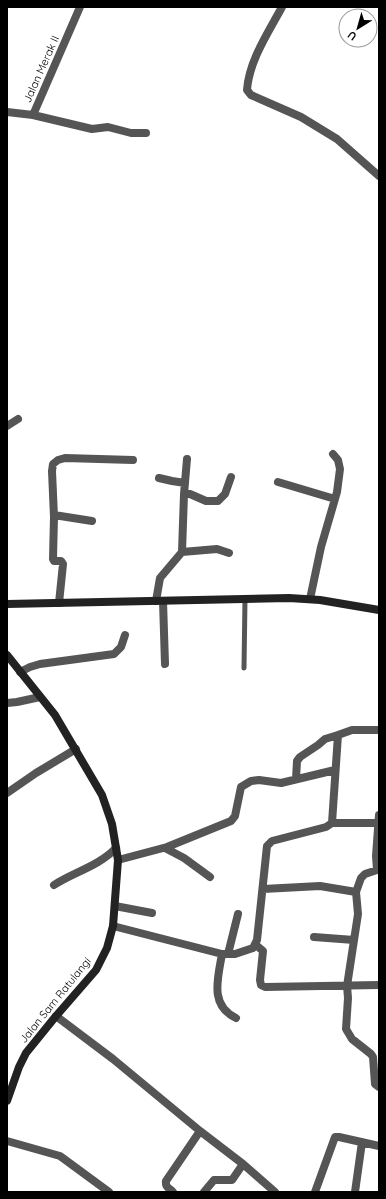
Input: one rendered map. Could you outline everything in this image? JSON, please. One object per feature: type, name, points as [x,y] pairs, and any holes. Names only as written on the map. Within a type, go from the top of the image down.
[{"type":"street","name":"Jalan Merak II","points":[[7,112],[33,115],[80,7]]},
{"type":"street","points":[[282,7],[254,62],[246,90],[251,95],[301,117],[337,139],[379,176]]},
{"type":"street","points":[[33,115],[92,129],[108,127],[131,133],[146,133]]},
{"type":"street","points":[[7,426],[18,419]]},
{"type":"street","points":[[310,599],[321,547],[335,499],[340,469],[338,460],[333,454]]},
{"type":"street","points":[[59,603],[63,564],[61,561],[53,560],[54,515],[52,466],[55,462],[65,458],[133,460]]},
{"type":"street","points":[[165,664],[159,601],[160,578],[182,552],[187,459]]},
{"type":"street","points":[[184,494],[190,494],[206,500],[218,501],[225,494],[231,477]]},
{"type":"street","points":[[159,478],[185,483]]},
{"type":"street","points":[[278,482],[335,499]]},
{"type":"street","points":[[54,515],[92,521]]},
{"type":"street","points":[[182,552],[212,549],[229,553]]},
{"type":"street","points":[[7,604],[310,599],[379,610]]},
{"type":"street","points":[[20,672],[40,664],[114,654],[121,647],[125,635]]},
{"type":"street","name":"Jalan Sam Ratulangi","points":[[7,1101],[19,1067],[26,1053],[96,970],[108,948],[113,926],[118,860],[112,824],[102,795],[55,715],[9,660]]},
{"type":"street","points":[[7,703],[40,697]]},
{"type":"street","points":[[296,779],[297,761],[325,739],[352,730],[379,730]]},
{"type":"street","points":[[332,823],[338,735]]},
{"type":"street","points":[[7,793],[76,749]]},
{"type":"street","points":[[118,860],[165,848],[231,821],[235,816],[241,787],[251,781],[259,780],[281,783],[335,770]]},
{"type":"street","points":[[113,926],[225,954],[248,951],[256,945],[267,846],[269,843],[272,840],[326,827],[332,823],[378,819],[376,856],[378,874],[365,874],[361,878],[356,892],[358,914],[347,986],[348,998],[346,1029],[352,1039],[373,1057],[375,1084],[379,1087]]},
{"type":"street","points":[[54,885],[66,877],[102,860],[110,855],[116,848]]},
{"type":"street","points":[[165,848],[184,858],[210,877]]},
{"type":"street","points":[[263,889],[320,886],[356,892]]},
{"type":"street","points":[[115,906],[152,912]]},
{"type":"street","points":[[236,1018],[228,1015],[224,1010],[216,991],[225,954],[238,914]]},
{"type":"street","points":[[314,938],[354,940]]},
{"type":"street","points":[[256,945],[263,952],[260,980],[262,986],[379,985]]},
{"type":"street","points":[[56,1016],[113,1059],[200,1131],[243,1164],[275,1192]]},
{"type":"street","points":[[168,1191],[166,1181],[200,1131]]},
{"type":"street","points":[[315,1192],[336,1138],[339,1136],[379,1146]]},
{"type":"street","points":[[7,1141],[60,1156],[109,1192]]},
{"type":"street","points":[[355,1192],[362,1142]]},
{"type":"street","points":[[204,1192],[214,1180],[232,1180],[243,1164]]},
{"type":"lane","points":[[244,668],[245,599]]}]
